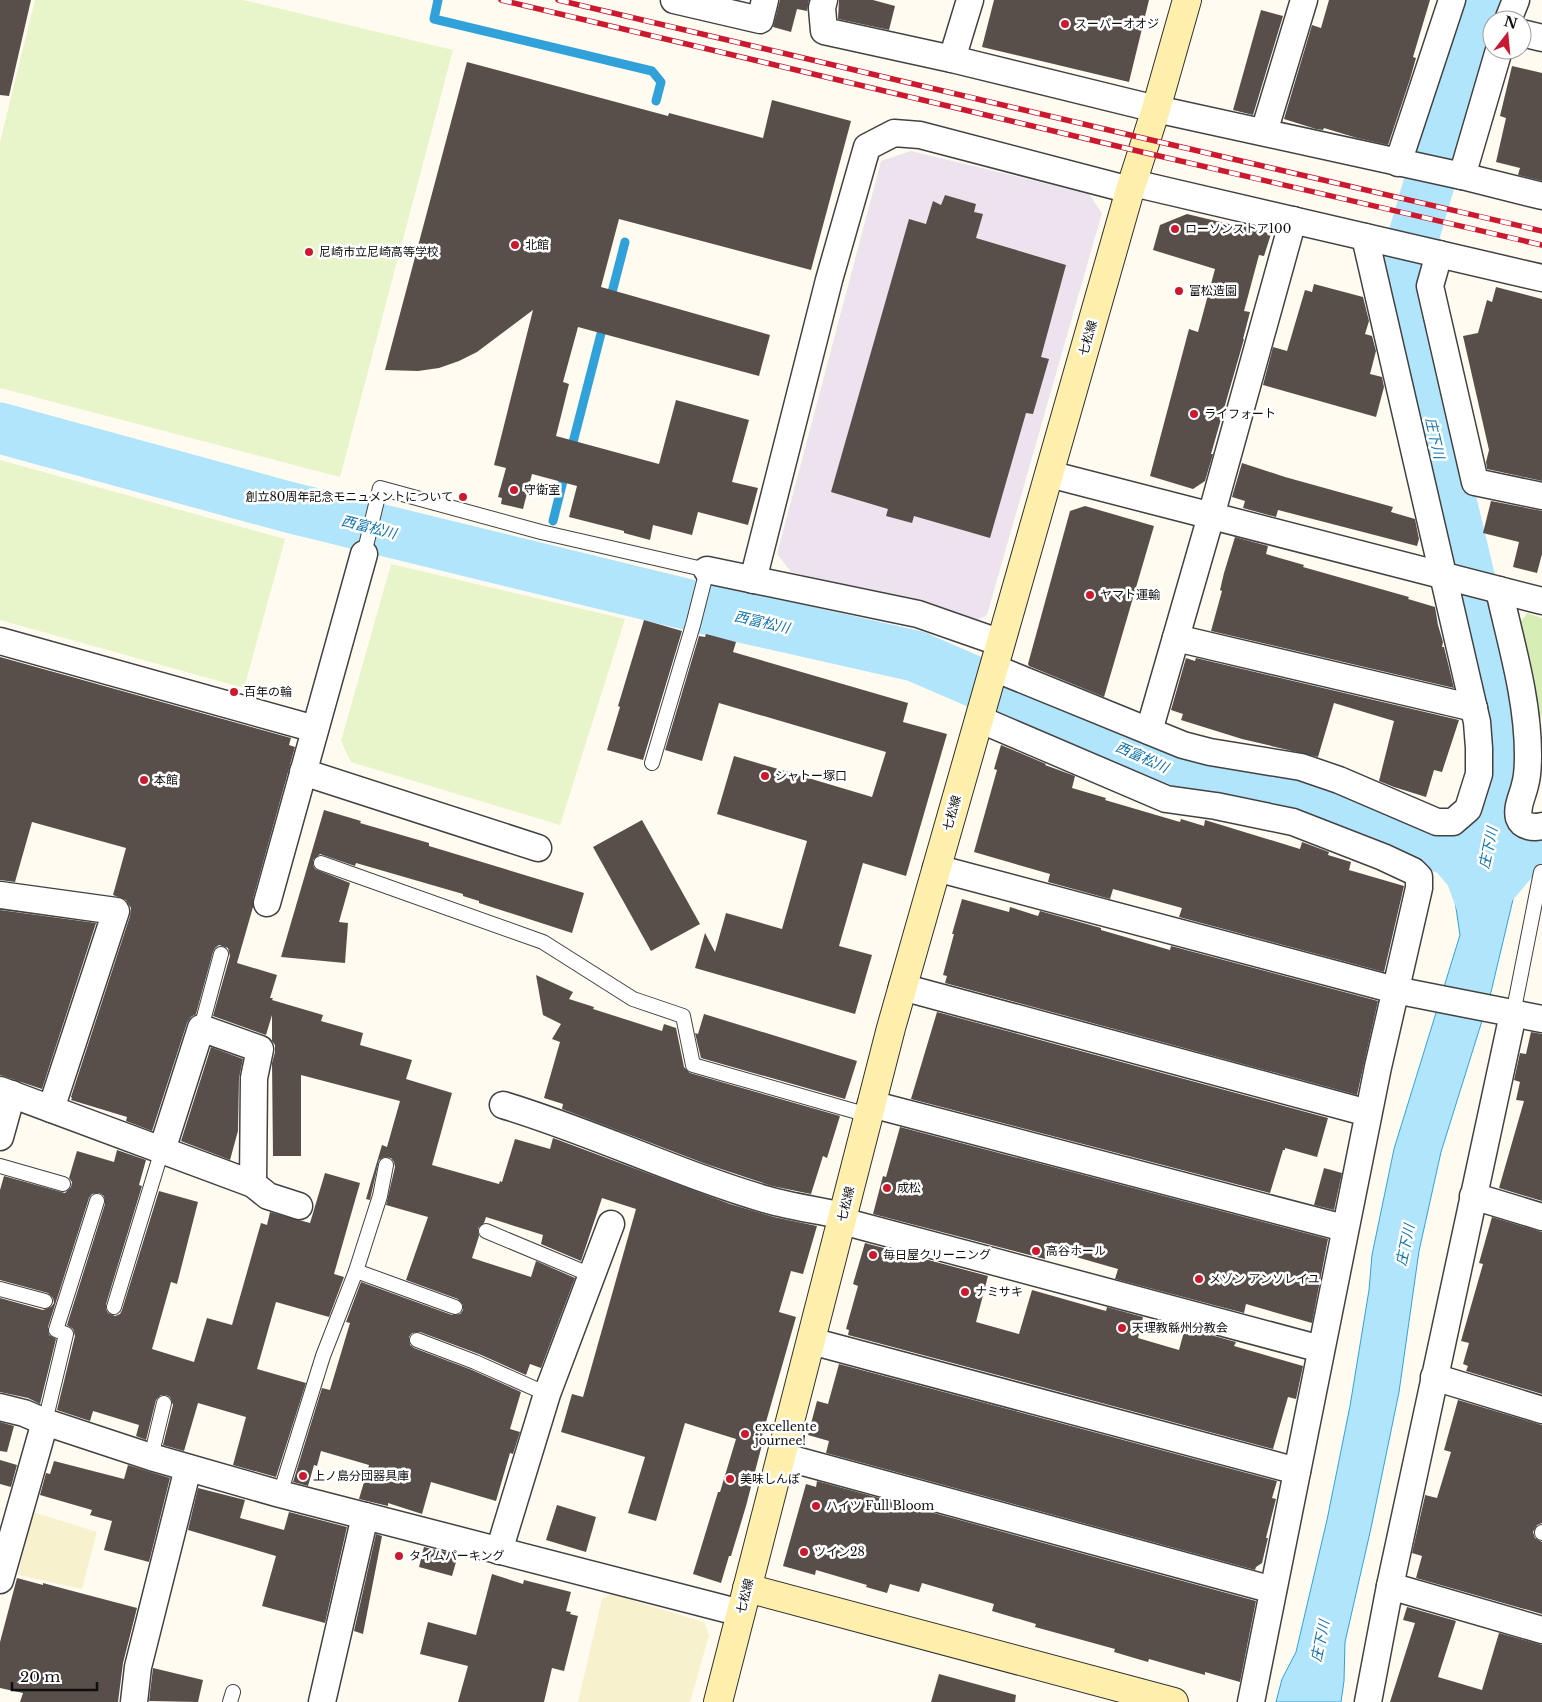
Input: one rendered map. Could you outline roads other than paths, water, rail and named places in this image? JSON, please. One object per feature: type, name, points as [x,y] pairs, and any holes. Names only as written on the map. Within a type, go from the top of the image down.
[{"type":"street","points":[[674,0],[710,4],[760,20],[765,0]]},
{"type":"street","points":[[824,0],[822,8],[824,31],[952,59],[1156,109],[1456,175],[1542,196]]},
{"type":"street","points":[[952,59],[970,0]]},
{"type":"street","name":"七松線","points":[[718,1702],[902,987],[1187,0]]},
{"type":"street","points":[[1264,132],[1304,0]]},
{"type":"street","points":[[1405,165],[1452,0]]},
{"type":"street","points":[[1456,175],[1496,60]]},
{"type":"street","points":[[753,580],[830,280],[867,147],[894,133],[920,135],[1132,187],[1293,220],[1542,278]]},
{"type":"street","points":[[1149,732],[1293,220]]},
{"type":"street","points":[[706,578],[753,580],[918,614],[996,662],[1149,732],[1183,745],[1210,752],[1301,767],[1339,780],[1437,822],[1453,822],[1468,809],[1479,774],[1479,748],[1474,708],[1376,240]]},
{"type":"street","points":[[1434,253],[1430,286],[1474,482],[1542,496]]},
{"type":"street","points":[[1049,474],[1495,589],[1541,594]]},
{"type":"street","points":[[266,903],[364,554]]},
{"type":"street","points":[[1495,589],[1524,701],[1528,754],[1526,784],[1518,812],[1520,821],[1526,825],[1535,828],[1542,826]]},
{"type":"street","points":[[1176,638],[1474,708]]},
{"type":"street","points":[[0,641],[315,729]]},
{"type":"street","points":[[981,714],[1166,799],[1216,806],[1294,822],[1383,857],[1413,871],[1419,878],[1403,992],[1368,1113],[1251,1702]]},
{"type":"street","points":[[303,772],[538,848]]},
{"type":"street","points":[[936,868],[1403,992],[1542,1019]]},
{"type":"street","points":[[0,895],[116,911],[51,1109]]},
{"type":"street","points":[[902,987],[1368,1113]]},
{"type":"street","points":[[1368,1702],[1390,1586],[1473,1196],[1506,1012]]},
{"type":"street","points":[[162,1150],[201,1028],[260,1049],[254,1078],[254,1184]]},
{"type":"street","points":[[0,1137],[6,1092],[254,1184],[268,1196],[299,1206]]},
{"type":"street","points":[[503,1105],[537,1115],[664,1164],[753,1195],[1321,1349]]},
{"type":"street","points":[[870,1110],[1344,1228]]},
{"type":"street","points":[[1473,1196],[1542,1216]]},
{"type":"street","points":[[499,1550],[547,1394],[611,1224]]},
{"type":"street","points":[[811,1341],[1297,1471]]},
{"type":"street","points":[[1434,1377],[1542,1410]]},
{"type":"street","points":[[0,1407],[24,1413],[45,1422],[188,1468],[280,1494],[499,1550],[744,1600],[1174,1702]]},
{"type":"street","points":[[0,1580],[45,1422]]},
{"type":"street","points":[[781,1456],[1272,1590]]},
{"type":"street","points":[[134,1702],[138,1667],[188,1468]]},
{"type":"street","points":[[322,1702],[365,1516]]},
{"type":"street","points":[[1390,1586],[1542,1630]]},
{"type":"lane","points":[[364,554],[380,488],[706,578],[652,763]]},
{"type":"lane","points":[[321,863],[543,942],[633,999],[683,1016],[693,1065],[870,1110]]},
{"type":"lane","points":[[1506,1012],[1540,872]]},
{"type":"lane","points":[[201,1028],[221,954]]},
{"type":"lane","points":[[114,1307],[162,1150]]},
{"type":"lane","points":[[280,1494],[323,1356],[356,1270],[380,1196],[386,1165]]},
{"type":"lane","points":[[0,1166],[63,1184]]},
{"type":"lane","points":[[45,1422],[66,1334],[56,1330],[97,1201]]},
{"type":"lane","points":[[486,1232],[591,1275]]},
{"type":"lane","points":[[356,1270],[455,1307]]},
{"type":"lane","points":[[0,1289],[45,1301]]},
{"type":"lane","points":[[417,1340],[475,1362],[547,1394]]},
{"type":"lane","points":[[151,1457],[164,1403]]},
{"type":"water","points":[[1480,824],[1507,829],[1533,860],[1525,868],[1515,891],[1491,992],[1441,1152],[1419,1251],[1399,1392],[1345,1642],[1344,1681],[1341,1702],[1276,1702],[1282,1679],[1296,1652],[1327,1520],[1350,1406],[1369,1290],[1372,1255],[1394,1149],[1460,935],[1453,888],[1427,860],[1434,833],[1461,842]]},
{"type":"waterway","points":[[438,0],[434,19],[652,71],[661,82],[656,101]]},
{"type":"waterway","name":"庄下川","points":[[1480,895],[1487,848],[1502,792],[1504,740],[1484,639],[1424,387],[1402,276],[1483,0]]},
{"type":"waterway","points":[[610,300],[625,242]]},
{"type":"waterway","points":[[571,450],[604,322]]},
{"type":"waterway","name":"西富松川","points":[[0,428],[288,507],[714,611],[915,656],[1047,713],[1174,772],[1278,786],[1452,851],[1470,872],[1477,891]]},
{"type":"waterway","points":[[553,521],[565,473]]},
{"type":"waterway","points":[[540,568],[543,556]]},
{"type":"waterway","points":[[1480,899],[1522,850],[1542,846]]},
{"type":"railway","points":[[501,0],[1542,245]]},
{"type":"railway","points":[[558,0],[1542,231]]},
{"type":"place","name":"スーパーオオジ","points":[[1065,24]]},
{"type":"place","name":"ローソンストア100","points":[[1175,229]]},
{"type":"place","name":"北館","points":[[515,245]]},
{"type":"place","name":"尼崎市立尼崎高等学校","points":[[309,252]]},
{"type":"place","name":"富松造園","points":[[1179,291]]},
{"type":"place","name":"ライフォート","points":[[1194,414]]},
{"type":"place","name":"守衛室","points":[[514,490]]},
{"type":"place","name":"創立80周年記念モニュメントについて","points":[[463,497]]},
{"type":"place","name":"ヤマト運輸","points":[[1090,595]]},
{"type":"place","name":"百年の輪","points":[[234,692]]},
{"type":"place","name":"シャトー塚口","points":[[765,776]]},
{"type":"place","name":"本館","points":[[144,780]]},
{"type":"place","name":"成松","points":[[887,1188]]},
{"type":"place","name":"高谷ホール","points":[[1036,1251]]},
{"type":"place","name":"毎日屋クリーニング","points":[[873,1255]]},
{"type":"place","name":"メゾン アンソレイユ","points":[[1199,1279]]},
{"type":"place","name":"ナミサキ","points":[[965,1292]]},
{"type":"place","name":"天理教緜州分教会","points":[[1122,1328]]},
{"type":"place","name":"excellente journee!","points":[[745,1434]]},
{"type":"place","name":"上ノ島分団器具庫","points":[[303,1476]]},
{"type":"place","name":"美味しんぽ","points":[[730,1479]]},
{"type":"place","name":"ハイツ Full Bloom","points":[[816,1506]]},
{"type":"place","name":"ツイン28","points":[[804,1552]]},
{"type":"place","name":"タイムパーキング","points":[[399,1556]]}]
